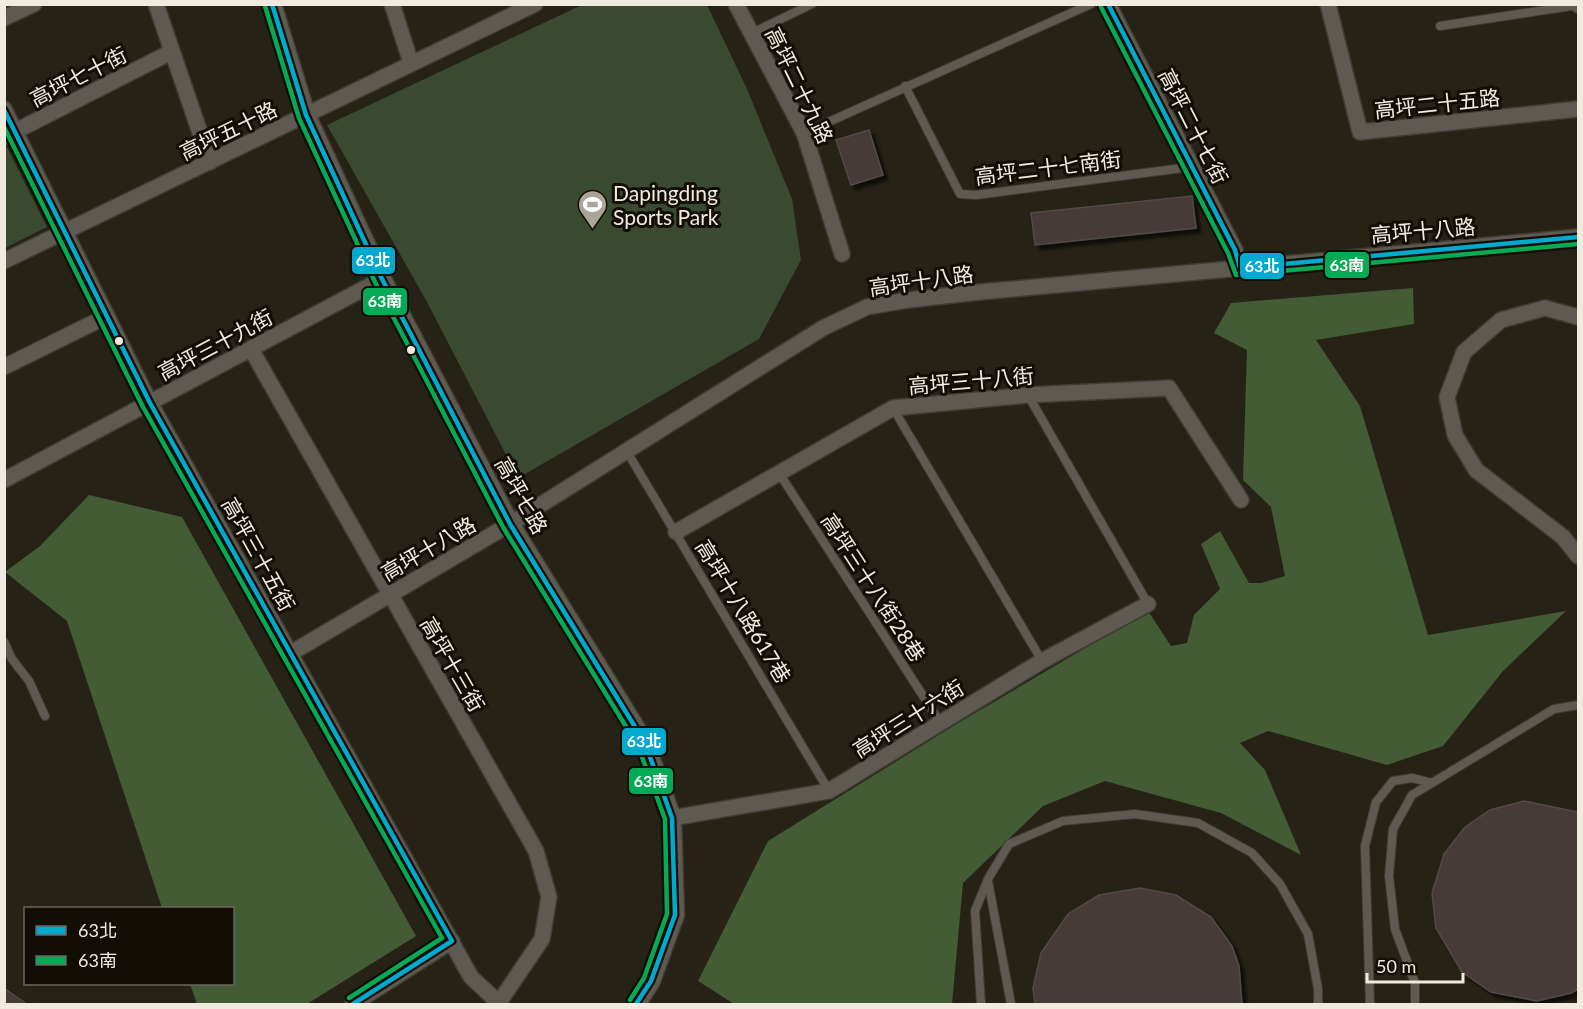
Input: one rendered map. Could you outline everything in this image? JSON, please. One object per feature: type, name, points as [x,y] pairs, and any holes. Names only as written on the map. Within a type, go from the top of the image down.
[{"type":"street","points":[[4,18],[34,4]]},
{"type":"street","points":[[156,4],[210,162]]},
{"type":"street","name":"高坪七路","points":[[272,4],[306,115],[382,279],[510,524],[645,743],[672,818],[675,915],[651,981],[636,1005]]},
{"type":"street","points":[[392,4],[411,63]]},
{"type":"street","name":"高坪五十路","points":[[4,261],[535,4]]},
{"type":"street","name":"高坪二十九路","points":[[736,4],[804,133],[842,254]]},
{"type":"street","name":"高坪二十七街","points":[[1108,4],[1190,167],[1235,250],[1240,268]]},
{"type":"street","name":"高坪二十五路","points":[[1328,4],[1360,132],[1578,109]]},
{"type":"street","name":"高坪七十街","points":[[10,134],[171,52]]},
{"type":"street","name":"高坪三十五街","points":[[4,109],[10,134],[65,232],[150,403],[471,977],[499,1004]]},
{"type":"street","name":"高坪十八路","points":[[291,653],[510,524],[823,328],[867,307],[908,300],[1578,237]]},
{"type":"street","name":"高坪三十九街","points":[[4,480],[382,279]]},
{"type":"street","points":[[1578,317],[1545,308],[1501,320],[1464,352],[1447,397],[1455,435],[1476,470],[1578,548]]},
{"type":"street","points":[[4,368],[107,316]]},
{"type":"street","name":"高坪十三街","points":[[251,349],[536,851],[549,897],[542,939],[499,1004]]},
{"type":"street","name":"高坪三十八街","points":[[676,532],[893,408],[1028,395],[1169,388],[1241,500]]},
{"type":"street","points":[[1563,537],[1578,556]]},
{"type":"street","name":"高坪三十六街","points":[[672,818],[829,791],[1042,661],[1148,604]]},
{"type":"street","points":[[353,1005],[452,941]]},
{"type":"lane","points":[[752,33],[812,4]]},
{"type":"lane","points":[[804,133],[1091,4]]},
{"type":"lane","points":[[1440,26],[1578,5]]},
{"type":"lane","name":"高坪二十七南街","points":[[905,86],[960,194],[976,195],[1190,167]]},
{"type":"lane","points":[[1028,395],[1148,604]]},
{"type":"lane","points":[[893,408],[1042,661]]},
{"type":"lane","name":"高坪十八路617巷","points":[[626,450],[829,791]]},
{"type":"lane","name":"高坪三十八街28巷","points":[[778,472],[940,722]]},
{"type":"lane","points":[[4,642],[12,659],[29,681],[45,716]]},
{"type":"lane","points":[[1415,1005],[1415,983],[1395,929],[1389,876],[1393,830],[1412,795],[1554,709],[1578,705]]},
{"type":"lane","points":[[1370,1005],[1365,846],[1376,802],[1393,781],[1412,778],[1432,783]]},
{"type":"lane","points":[[981,1005],[975,911],[987,879],[1009,844],[1063,821],[1136,814],[1198,823],[1252,853],[1280,884],[1308,934],[1318,989],[1318,1005]]},
{"type":"lane","points":[[987,879],[996,916],[1011,1005]]},
{"type":"green space","name":"Dapingding Sports Park","points":[[584,4],[707,5],[747,89],[792,199],[801,260],[759,339],[518,478],[427,302],[327,125]]},
{"type":"green space","points":[[7,147],[47,227],[5,248],[4,148]]},
{"type":"green space","points":[[1413,288],[1414,324],[1316,340],[1360,406],[1428,635],[1566,611],[1503,671],[1443,746],[1387,765],[1268,731],[1240,743],[1265,770],[1301,855],[1221,813],[1105,781],[1043,806],[963,883],[952,1004],[734,1004],[698,981],[768,841],[958,723],[1148,611],[1171,646],[1187,643],[1194,615],[1220,589],[1201,544],[1220,531],[1249,583],[1261,583],[1285,576],[1271,507],[1243,480],[1247,350],[1214,333],[1231,303]]},
{"type":"green space","points":[[89,495],[182,517],[416,936],[307,1004],[197,1004],[190,985],[234,985],[234,907],[162,907],[67,621],[5,572],[40,546]]},
{"type":"building","points":[[869,130],[883,175],[851,185],[836,140]]},
{"type":"building","points":[[1192,196],[1196,228],[1035,245],[1031,213]]},
{"type":"building","points":[[1524,801],[1578,812],[1578,989],[1571,993],[1537,1001],[1491,992],[1462,972],[1436,928],[1432,893],[1444,854],[1465,827],[1490,810]]},
{"type":"building","points":[[1140,888],[1176,895],[1211,917],[1232,946],[1239,966],[1242,1005],[1035,1005],[1033,988],[1041,953],[1068,914],[1099,895]]},
{"type":"building","points":[[4,988],[28,1005],[4,1005]]},
{"type":"transit line","name":"63北","points":[[272,4],[306,115],[382,279],[510,524],[645,743],[672,818],[675,915],[651,981],[636,1004]]},
{"type":"transit line","name":"63北","points":[[1108,4],[1235,250],[1240,268],[1578,237]]},
{"type":"transit line","name":"63南","points":[[265,6],[299,118],[375,282],[503,527],[638,746],[665,819],[667,914],[644,978],[630,1000]]},
{"type":"transit line","name":"63南","points":[[1101,7],[1228,253],[1236,275],[1578,244]]},
{"type":"transit line","name":"63北","points":[[4,110],[150,403],[452,941],[353,1004]]},
{"type":"transit line","name":"63南","points":[[4,127],[143,407],[442,938],[349,998]]},
{"type":"place","name":"Dapingding Sports Park","points":[[592,230]]}]
